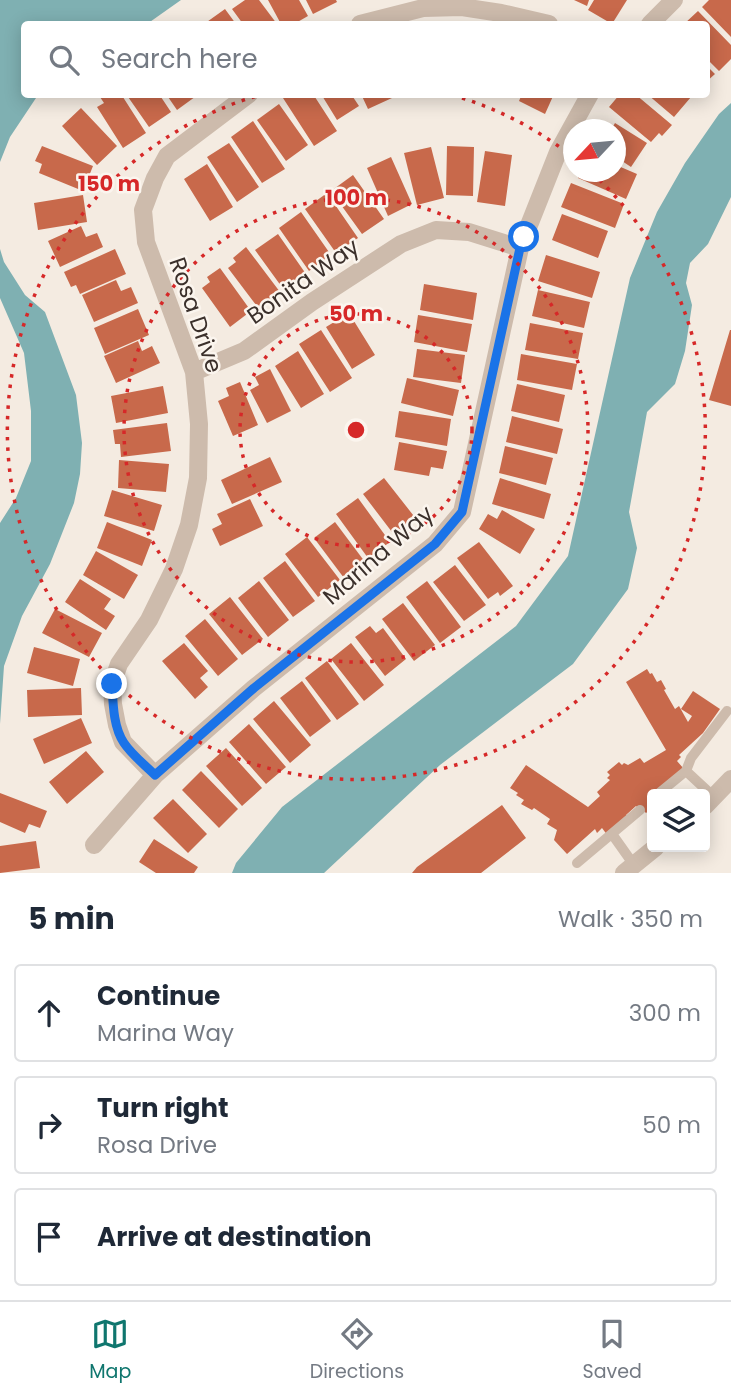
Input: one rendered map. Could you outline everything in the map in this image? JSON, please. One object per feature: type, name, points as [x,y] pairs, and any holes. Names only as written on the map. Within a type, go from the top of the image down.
[{"type":"street","points":[[653,21],[674,0]]},
{"type":"street","points":[[372,21],[423,8],[462,8],[536,21]]},
{"type":"street","name":"Rosa Drive","points":[[155,775],[123,741],[117,725],[112,684],[119,664],[149,620],[174,569],[190,525],[198,478],[199,424],[194,372],[146,242],[143,210],[167,156],[244,98]]},
{"type":"street","name":"Marina Way","points":[[93,845],[155,775],[254,688],[435,544],[462,512],[520,248],[558,152],[588,98]]},
{"type":"street","name":"Bonita Way","points":[[194,372],[244,351],[312,302],[401,244],[436,230],[469,232],[520,248]]},
{"type":"street","points":[[710,800],[731,779]]},
{"type":"street","points":[[629,869],[650,852]]},
{"type":"lane","points":[[664,789],[686,771],[691,758],[727,711]]},
{"type":"lane","points":[[686,771],[700,789]]},
{"type":"lane","points":[[577,863],[640,810]]},
{"type":"lane","points":[[612,834],[629,869]]},
{"type":"water","points":[[0,0],[181,0],[151,21],[21,21],[21,98],[36,98],[10,137],[0,162]]},
{"type":"water","points":[[731,103],[731,197],[708,244],[690,263],[686,283],[692,305],[685,351],[675,384],[647,412],[629,512],[637,548],[628,589],[573,664],[440,765],[324,873],[232,873],[236,863],[282,807],[516,626],[568,556],[630,278],[657,212],[685,163],[719,114]]},
{"type":"water","points":[[0,249],[4,262],[25,295],[45,312],[76,395],[82,443],[80,474],[74,503],[50,564],[22,616],[4,666],[0,724],[0,523],[16,498],[31,461],[31,411],[24,353],[0,298]]},
{"type":"building","points":[[245,0],[259,0],[275,21],[241,21],[232,9]]},
{"type":"building","points":[[268,0],[299,0],[308,16],[299,21],[279,21]]},
{"type":"building","points":[[306,0],[336,0],[337,2],[313,14]]},
{"type":"building","points":[[574,0],[589,0],[587,6]]},
{"type":"building","points":[[594,0],[627,0],[614,21],[607,21],[588,10]]},
{"type":"building","points":[[709,0],[731,0],[731,37],[702,7]]},
{"type":"building","points":[[225,9],[234,21],[208,21]]},
{"type":"building","points":[[698,11],[708,21],[687,21]]},
{"type":"building","points":[[710,23],[731,45],[731,59],[719,71],[710,62]]},
{"type":"building","points":[[101,98],[124,98],[146,133],[123,148],[97,107],[104,103]]},
{"type":"building","points":[[129,98],[162,98],[171,112],[149,127]]},
{"type":"building","points":[[169,98],[194,98],[177,110]]},
{"type":"building","points":[[283,98],[316,98],[337,131],[314,146]]},
{"type":"building","points":[[323,98],[354,98],[359,106],[337,120]]},
{"type":"building","points":[[363,98],[392,98],[368,109]]},
{"type":"building","points":[[520,98],[552,98],[545,114],[519,101]]},
{"type":"building","points":[[617,98],[640,98],[672,125],[662,136],[659,133],[651,142],[609,107]]},
{"type":"building","points":[[652,98],[690,98],[674,117]]},
{"type":"building","points":[[279,104],[308,145],[286,161],[257,120]]},
{"type":"building","points":[[81,108],[117,146],[97,165],[62,126]]},
{"type":"building","points":[[253,121],[285,169],[262,183],[231,137]]},
{"type":"building","points":[[626,130],[647,143],[631,167],[626,164]]},
{"type":"building","points":[[229,143],[259,187],[237,202],[207,157]]},
{"type":"building","points":[[42,146],[93,166],[83,191],[39,173],[42,164],[35,161]]},
{"type":"building","points":[[447,146],[474,147],[473,196],[446,195]]},
{"type":"building","points":[[431,147],[444,198],[417,205],[404,153]]},
{"type":"building","points":[[485,151],[512,155],[505,206],[477,202]]},
{"type":"building","points":[[391,157],[412,204],[388,216],[367,168]]},
{"type":"building","points":[[207,164],[233,207],[210,221],[184,179]]},
{"type":"building","points":[[626,169],[637,174],[626,199],[587,182],[626,182]]},
{"type":"building","points":[[353,175],[384,219],[362,234],[331,191]]},
{"type":"building","points":[[571,183],[624,204],[615,228],[561,207]]},
{"type":"building","points":[[327,193],[358,238],[336,253],[305,209]]},
{"type":"building","points":[[83,195],[87,222],[38,230],[34,203]]},
{"type":"building","points":[[301,212],[331,255],[309,271],[279,228]]},
{"type":"building","points":[[562,214],[608,231],[598,258],[552,240]]},
{"type":"building","points":[[81,226],[86,237],[97,233],[103,247],[60,267],[48,241]]},
{"type":"building","points":[[278,234],[306,274],[284,290],[255,250]]},
{"type":"building","points":[[246,247],[280,292],[259,309],[228,268],[236,262],[233,258]]},
{"type":"building","points":[[115,249],[126,274],[80,294],[76,285],[71,287],[64,272]]},
{"type":"building","points":[[546,255],[600,272],[592,298],[538,281]]},
{"type":"building","points":[[220,268],[251,311],[230,327],[202,288],[210,282],[207,277]]},
{"type":"building","points":[[116,280],[121,291],[131,287],[138,303],[94,322],[82,295]]},
{"type":"building","points":[[424,284],[477,293],[473,320],[420,310]]},
{"type":"building","points":[[538,290],[590,302],[584,328],[532,316]]},
{"type":"building","points":[[138,309],[149,335],[105,354],[94,328]]},
{"type":"building","points":[[349,313],[375,355],[352,369],[326,327]]},
{"type":"building","points":[[418,315],[472,324],[467,352],[414,342]]},
{"type":"building","points":[[530,323],[583,333],[578,359],[525,350]]},
{"type":"building","points":[[321,330],[352,378],[330,392],[299,344]]},
{"type":"building","points":[[731,330],[731,406],[709,400]]},
{"type":"building","points":[[138,341],[142,351],[152,346],[160,363],[116,383],[104,356]]},
{"type":"building","points":[[417,349],[465,355],[461,383],[413,377]]},
{"type":"building","points":[[298,351],[324,394],[301,408],[275,366]]},
{"type":"building","points":[[521,354],[577,364],[572,390],[517,380]]},
{"type":"building","points":[[270,369],[291,411],[267,423],[250,390],[259,385],[255,377]]},
{"type":"building","points":[[407,378],[459,390],[453,416],[401,403]]},
{"type":"building","points":[[240,382],[258,425],[233,436],[218,401],[229,396],[226,388]]},
{"type":"building","points":[[517,384],[565,395],[559,422],[511,411]]},
{"type":"building","points":[[163,386],[168,413],[116,423],[111,396]]},
{"type":"building","points":[[399,411],[451,419],[447,446],[395,437]]},
{"type":"building","points":[[512,416],[563,429],[557,454],[506,442]]},
{"type":"building","points":[[167,423],[171,451],[121,457],[120,444],[115,444],[113,430]]},
{"type":"building","points":[[399,442],[447,451],[443,469],[431,467],[429,476],[394,470]]},
{"type":"building","points":[[505,446],[553,458],[546,485],[499,473]]},
{"type":"building","points":[[270,457],[282,482],[232,504],[221,480]]},
{"type":"building","points":[[119,460],[169,464],[166,492],[118,488]]},
{"type":"building","points":[[384,478],[417,520],[395,536],[363,494]]},
{"type":"building","points":[[500,478],[551,494],[544,519],[492,504]]},
{"type":"building","points":[[112,490],[162,505],[154,531],[104,516]]},
{"type":"building","points":[[358,498],[390,542],[368,558],[336,514]]},
{"type":"building","points":[[250,499],[263,526],[220,546],[212,529],[222,524],[217,514]]},
{"type":"building","points":[[502,510],[535,529],[520,554],[479,529],[488,514],[497,519]]},
{"type":"building","points":[[107,522],[152,540],[142,566],[97,548]]},
{"type":"building","points":[[335,522],[365,562],[344,578],[314,538]]},
{"type":"building","points":[[307,537],[340,580],[318,597],[285,554]]},
{"type":"building","points":[[479,542],[513,586],[500,596],[498,592],[488,599],[457,558]]},
{"type":"building","points":[[96,551],[138,575],[124,599],[83,575]]},
{"type":"building","points":[[285,561],[315,601],[293,617],[263,578]]},
{"type":"building","points":[[455,565],[486,605],[464,621],[433,582]]},
{"type":"building","points":[[80,579],[111,599],[104,609],[115,616],[106,630],[65,602]]},
{"type":"building","points":[[259,581],[289,620],[268,637],[238,598]]},
{"type":"building","points":[[427,581],[461,627],[440,643],[406,597]]},
{"type":"building","points":[[230,597],[263,639],[242,655],[209,614]]},
{"type":"building","points":[[403,603],[435,645],[414,661],[382,619]]},
{"type":"building","points":[[55,609],[102,633],[89,657],[42,633]]},
{"type":"building","points":[[205,619],[238,659],[218,676],[185,636]]},
{"type":"building","points":[[370,626],[376,633],[383,628],[406,659],[385,676],[355,637]]},
{"type":"building","points":[[184,643],[208,671],[200,678],[208,687],[195,699],[162,661]]},
{"type":"building","points":[[351,643],[384,685],[364,701],[331,659]]},
{"type":"building","points":[[34,647],[80,659],[73,686],[27,673]]},
{"type":"building","points":[[327,661],[359,704],[337,720],[305,678]]},
{"type":"building","points":[[647,669],[657,682],[661,680],[675,709],[679,706],[688,722],[692,716],[681,709],[693,691],[720,709],[703,733],[679,755],[681,757],[677,761],[684,769],[664,786],[647,789],[647,812],[636,806],[626,815],[628,818],[608,836],[602,828],[597,833],[595,829],[567,854],[554,840],[557,830],[547,824],[550,819],[534,808],[532,810],[521,804],[524,800],[510,788],[526,765],[588,807],[600,796],[597,792],[610,780],[607,778],[610,775],[607,772],[619,762],[628,765],[640,758],[644,763],[666,750],[626,682]]},
{"type":"building","points":[[302,681],[331,721],[310,737],[280,698]]},
{"type":"building","points":[[81,688],[82,715],[28,717],[27,690]]},
{"type":"building","points":[[274,701],[311,745],[290,763],[253,719]]},
{"type":"building","points":[[81,718],[92,743],[44,764],[33,739]]},
{"type":"building","points":[[249,724],[286,767],[266,784],[229,742]]},
{"type":"building","points":[[226,748],[262,788],[242,806],[206,766]]},
{"type":"building","points":[[86,751],[104,772],[67,804],[49,782]]},
{"type":"building","points":[[201,771],[238,809],[219,828],[182,790]]},
{"type":"building","points":[[0,793],[47,811],[40,828],[29,824],[25,833],[0,822]]},
{"type":"building","points":[[173,799],[207,834],[188,853],[153,818]]},
{"type":"building","points":[[502,805],[526,838],[481,873],[412,873],[417,867]]},
{"type":"building","points":[[154,839],[198,867],[194,873],[156,873],[139,862]]},
{"type":"building","points":[[36,841],[40,868],[0,873],[0,846]]},
{"type":"route","points":[[112,684],[117,725],[123,741],[155,775],[254,688],[435,544],[462,512],[524,237]]}]
